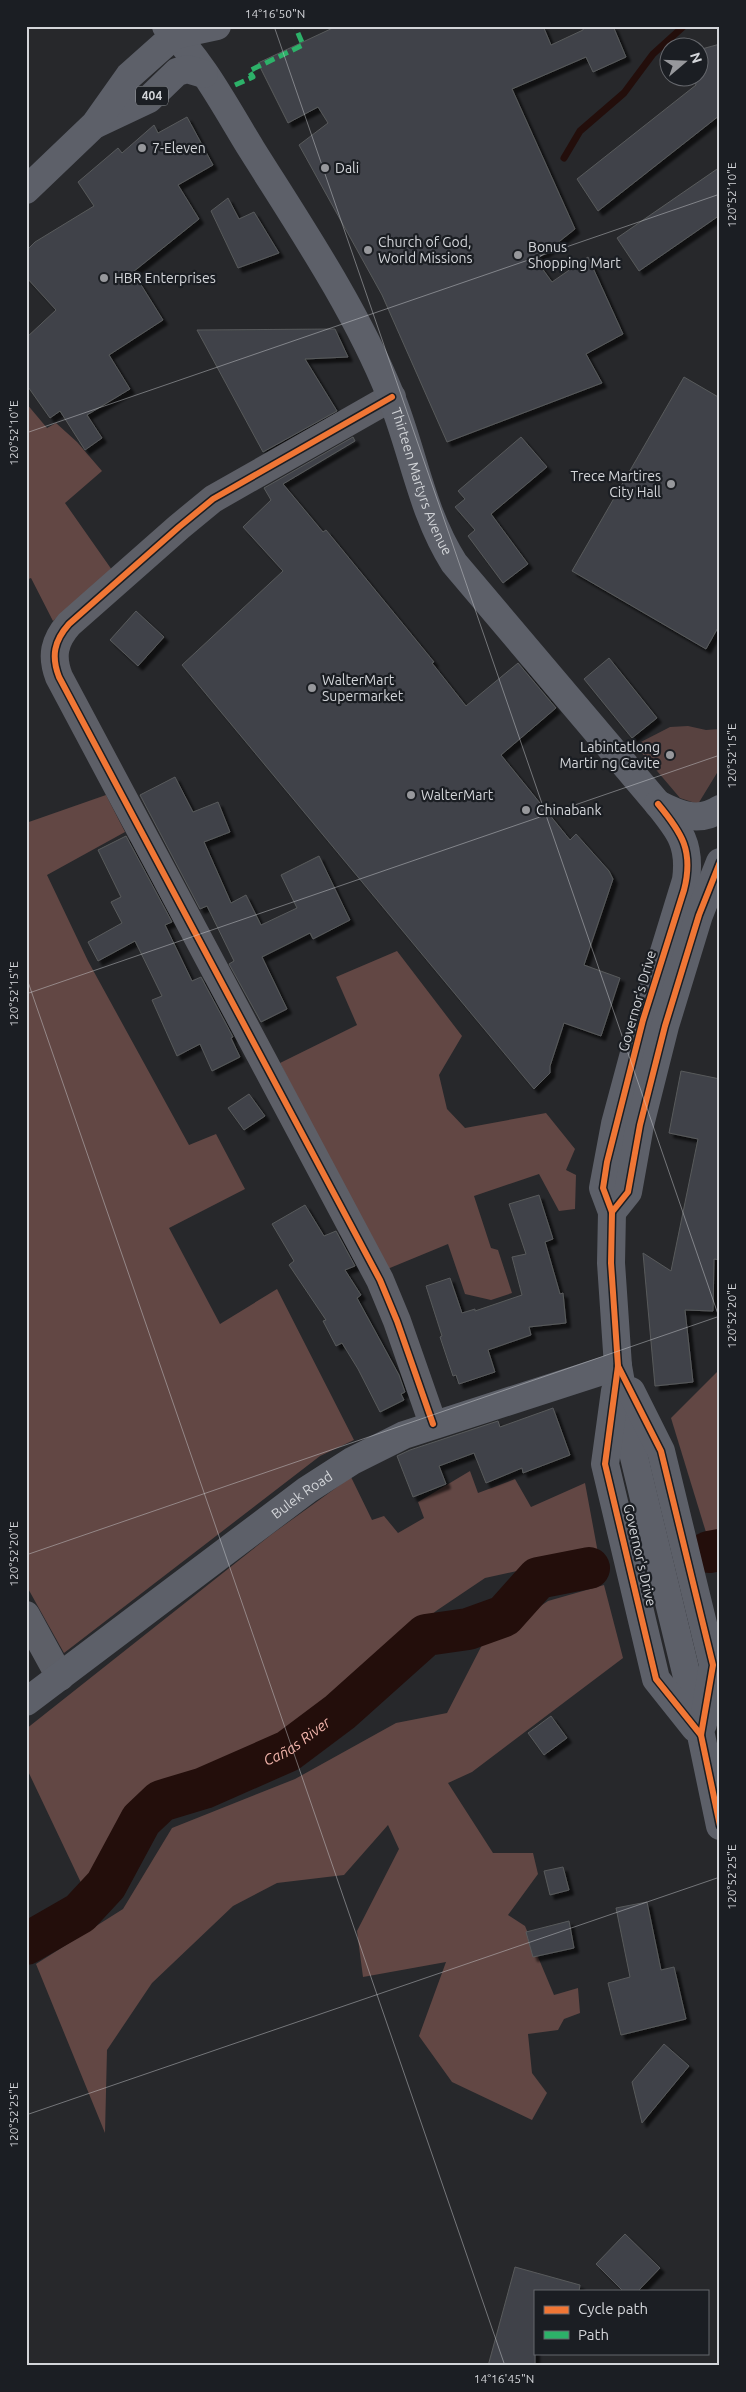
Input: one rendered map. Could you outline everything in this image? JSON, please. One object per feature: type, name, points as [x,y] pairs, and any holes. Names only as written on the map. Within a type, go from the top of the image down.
[{"type":"main road","points":[[170,31],[215,27]]},
{"type":"main road","points":[[204,74],[200,52],[204,40],[215,27]]},
{"type":"main road","name":"Thirteen Martyrs Avenue","points":[[170,31],[204,74],[340,295],[371,352],[392,397],[429,513],[454,563],[658,804]]},
{"type":"main road","name":"404","points":[[26,190],[95,124],[129,76],[170,31]]},
{"type":"main road","name":"404","points":[[95,124],[149,99],[177,72],[187,69],[204,74]]},
{"type":"main road","points":[[658,804],[676,813],[695,817],[711,814],[720,808]]},
{"type":"main road","name":"Governor's Drive","points":[[658,804],[674,824],[684,842],[687,870],[684,890],[643,1020],[615,1124],[603,1188],[612,1212],[611,1262],[618,1366],[634,1457],[701,1735],[720,1826]]},
{"type":"main road","points":[[612,1212],[628,1192],[640,1126],[665,1026],[696,924],[720,862]]},
{"type":"main road","name":"Governor's Drive","points":[[618,1366],[661,1450],[713,1665],[701,1735]]},
{"type":"main road","name":"Governor's Drive","points":[[618,1366],[605,1464],[656,1679],[701,1735]]},
{"type":"main road","name":"Bulek Road","points":[[26,1702],[339,1468],[371,1450],[433,1424],[618,1366]]},
{"type":"street","points":[[392,397],[199,510],[70,624],[56,642],[54,653],[59,677],[380,1280],[397,1321],[433,1424]]},
{"type":"street","points":[[26,1615],[60,1677]]},
{"type":"shaded area","points":[[26,403],[47,428],[56,423],[77,442],[102,471],[65,503],[112,570],[53,621],[31,578],[26,580]]},
{"type":"shaded area","points":[[688,726],[706,730],[720,729],[720,768],[698,804],[680,798],[635,745],[670,727]]},
{"type":"shaded area","points":[[106,795],[125,832],[47,875],[88,961],[189,1145],[216,1134],[245,1189],[169,1228],[220,1324],[277,1289],[354,1440],[320,1456],[64,1653],[26,1585],[26,823]]},
{"type":"shaded area","points":[[397,951],[462,1036],[439,1075],[447,1109],[465,1128],[546,1113],[575,1149],[566,1170],[576,1175],[575,1209],[559,1211],[539,1174],[474,1196],[491,1248],[498,1250],[512,1293],[491,1300],[465,1294],[448,1244],[385,1270],[280,1063],[357,1025],[336,977]]},
{"type":"shaded area","points":[[720,1369],[720,1578],[671,1418]]},
{"type":"shaded area","points":[[470,1471],[478,1493],[515,1479],[531,1507],[585,1483],[598,1553],[485,1578],[436,1611],[338,1697],[282,1742],[171,1783],[134,1808],[84,1889],[26,1767],[26,1729],[272,1534],[351,1477],[372,1520],[384,1516],[398,1533],[424,1518],[418,1502]]},
{"type":"shaded area","points":[[604,1585],[623,1658],[472,1772],[448,1783],[493,1853],[533,1853],[538,1874],[508,1915],[525,1926],[554,1995],[578,1988],[580,2013],[564,2019],[558,2030],[528,2034],[532,2073],[547,2093],[532,2120],[452,2082],[419,2036],[446,1962],[363,1977],[357,1931],[399,1849],[388,1825],[344,1875],[277,1883],[233,1906],[152,1983],[107,2050],[105,2133],[36,1964],[123,1909],[172,1828],[295,1779],[396,1723],[447,1713],[482,1645],[548,1601]]},
{"type":"building","points":[[337,26],[543,26],[551,45],[583,30],[584,26],[613,26],[626,57],[593,72],[586,57],[512,89],[575,229],[536,260],[552,282],[588,257],[623,334],[586,354],[602,383],[447,442],[382,295],[299,145],[328,123],[318,107],[288,123],[258,63]]},
{"type":"building","points":[[720,44],[720,115],[598,211],[577,179],[692,88],[708,88],[708,47]]},
{"type":"building","points":[[187,117],[213,165],[178,185],[199,219],[133,272],[163,320],[109,355],[130,389],[87,415],[102,438],[85,450],[60,411],[50,418],[26,384],[26,338],[56,310],[26,277],[26,251],[35,242],[94,206],[78,182],[118,148],[122,153],[154,125],[158,133]]},
{"type":"building","points":[[720,167],[720,215],[639,271],[617,238]]},
{"type":"building","points":[[228,198],[239,219],[254,212],[279,253],[238,268],[211,211]]},
{"type":"building","points":[[335,329],[348,357],[305,359],[337,411],[263,452],[197,330]]},
{"type":"building","name":"Trece Martires City Hall","points":[[684,377],[720,398],[720,624],[706,649],[572,571]]},
{"type":"building","name":"WalterMart","points":[[353,437],[355,441],[283,484],[323,532],[326,530],[434,662],[432,663],[466,706],[518,663],[556,708],[501,755],[570,840],[576,834],[609,871],[613,879],[584,965],[620,978],[601,1036],[564,1023],[550,1066],[550,1073],[534,1089],[182,665],[283,571],[243,527],[271,500],[264,488]]},
{"type":"building","points":[[521,437],[547,467],[491,514],[528,564],[503,583],[468,536],[475,530],[455,507],[465,499],[458,491]]},
{"type":"building","points":[[136,611],[164,637],[138,666],[110,640]]},
{"type":"building","points":[[609,658],[657,718],[632,738],[584,679]]},
{"type":"building","points":[[175,777],[193,812],[218,802],[230,832],[204,842],[231,903],[246,895],[261,925],[297,908],[281,875],[319,856],[350,920],[313,939],[310,933],[262,957],[287,1009],[261,1022],[229,964],[234,961],[207,906],[200,909],[140,795]]},
{"type":"building","points":[[126,836],[172,922],[165,925],[192,981],[201,977],[233,1037],[231,1038],[240,1057],[212,1071],[200,1044],[177,1056],[152,1000],[162,996],[135,941],[98,961],[88,942],[122,923],[111,902],[121,897],[98,850]]},
{"type":"building","points":[[681,1071],[720,1079],[720,1260],[714,1259],[713,1311],[685,1310],[693,1382],[655,1386],[643,1253],[671,1271],[698,1139],[669,1133]]},
{"type":"building","points":[[249,1094],[265,1116],[244,1130],[228,1108]]},
{"type":"building","points":[[539,1195],[553,1239],[545,1242],[560,1294],[563,1293],[566,1323],[529,1327],[531,1335],[488,1350],[495,1372],[459,1384],[456,1375],[453,1376],[426,1286],[450,1278],[462,1313],[475,1309],[475,1311],[522,1295],[512,1257],[526,1254],[509,1204]]},
{"type":"building","points":[[305,1205],[324,1236],[336,1231],[355,1266],[345,1270],[361,1295],[357,1298],[399,1375],[405,1392],[401,1394],[404,1400],[380,1412],[342,1343],[336,1346],[323,1321],[326,1320],[289,1265],[294,1261],[272,1224]]},
{"type":"building","points":[[553,1408],[570,1455],[523,1473],[522,1468],[486,1483],[474,1453],[439,1466],[446,1484],[413,1497],[397,1456],[498,1421],[500,1427]]},
{"type":"building","points":[[551,1716],[567,1738],[544,1755],[528,1733]]},
{"type":"building","points":[[563,1867],[569,1890],[550,1895],[544,1871]]},
{"type":"building","points":[[647,1902],[661,1970],[674,1967],[686,2019],[621,2035],[608,1983],[630,1977],[616,1908]]},
{"type":"building","points":[[569,1921],[574,1948],[533,1957],[526,1932]]},
{"type":"building","points":[[664,2044],[689,2066],[642,2123],[632,2082]]},
{"type":"building","points":[[625,2234],[660,2268],[639,2290],[622,2290],[596,2264]]},
{"type":"building","points":[[515,2267],[580,2285],[579,2290],[534,2290],[535,2366],[488,2366]]},
{"type":"waterway","points":[[564,158],[580,131],[624,93],[653,54],[684,26]]},
{"type":"waterway","name":"Cañas River","points":[[709,1552],[720,1550]]},
{"type":"waterway","name":"Cañas River","points":[[26,1944],[80,1913],[106,1885],[141,1820],[161,1801],[204,1788],[288,1751],[340,1712],[426,1635],[468,1629],[504,1616],[538,1578],[589,1568]]},
{"type":"marked path","points":[[235,85],[253,77],[249,71],[303,45],[295,26]]},
{"type":"cycle path","points":[[392,397],[213,499],[69,624],[57,643],[55,662],[59,677],[380,1280],[397,1321],[433,1424]]},
{"type":"cycle path","points":[[658,804],[674,824],[684,843],[688,864],[684,890],[643,1020],[607,1162],[603,1188],[612,1212],[611,1263],[618,1366],[605,1464],[656,1679],[701,1735]]},
{"type":"cycle path","points":[[612,1212],[628,1192],[640,1125],[665,1026],[699,915],[720,862]]},
{"type":"cycle path","points":[[618,1366],[661,1451],[713,1665],[701,1735],[720,1826]]},
{"type":"place","name":"7-Eleven","points":[[142,148]]},
{"type":"place","name":"Dali","points":[[325,168]]},
{"type":"place","name":"Church of God, World Missions","points":[[368,250]]},
{"type":"place","name":"Bonus Shopping Mart","points":[[518,255]]},
{"type":"place","name":"HBR Enterprises","points":[[104,278]]},
{"type":"place","name":"Trece Martires City Hall","points":[[671,484]]},
{"type":"place","name":"WalterMart Supermarket","points":[[312,688]]},
{"type":"place","name":"Labintatlong Martir ng Cavite","points":[[670,755]]},
{"type":"place","name":"WalterMart","points":[[411,795]]},
{"type":"place","name":"Chinabank","points":[[526,810]]}]
